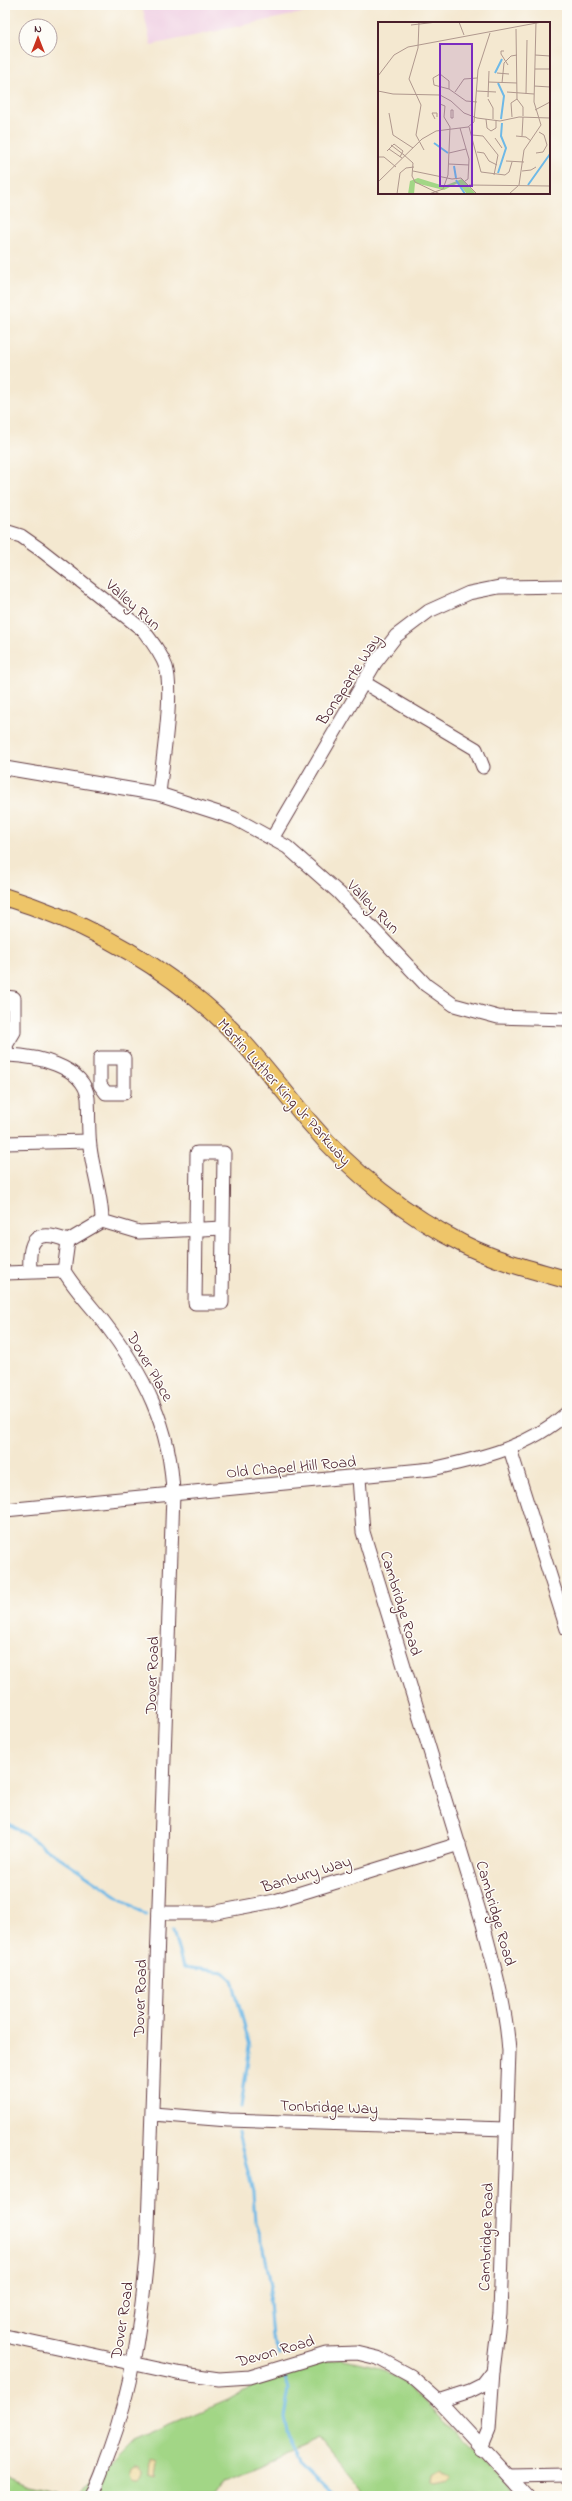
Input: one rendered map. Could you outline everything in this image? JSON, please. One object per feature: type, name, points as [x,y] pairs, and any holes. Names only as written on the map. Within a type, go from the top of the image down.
[{"type":"main road","name":"Martin Luther King Jr Parkway","points":[[5,897],[46,910],[113,943],[145,960],[196,997],[238,1035],[310,1123],[342,1156],[377,1187],[416,1215],[465,1245],[497,1258],[567,1280]]},
{"type":"street","name":"Valley Run","points":[[5,531],[24,538],[53,559],[125,614],[154,644],[166,667],[169,692],[159,794]]},
{"type":"street","name":"Bonaparte Way","points":[[273,837],[384,649],[396,636],[421,616],[451,600],[469,593],[499,586],[567,586]]},
{"type":"street","points":[[364,682],[476,749],[483,767]]},
{"type":"street","name":"Valley Run","points":[[5,768],[159,794],[228,816],[273,837],[306,861],[339,893],[426,985],[454,1005],[498,1017],[567,1019]]},
{"type":"street","points":[[5,997],[14,998],[14,1032],[6,1052],[55,1065],[76,1077],[86,1090],[89,1141],[101,1200],[102,1222]]},
{"type":"street","points":[[86,1090],[100,1085]]},
{"type":"street","points":[[5,1143],[89,1141]]},
{"type":"street","points":[[197,1153],[224,1153],[223,1228],[222,1303],[195,1303],[197,1153]]},
{"type":"street","points":[[68,1241],[102,1222],[139,1232],[196,1228],[223,1228]]},
{"type":"street","points":[[30,1270],[30,1245],[34,1240],[41,1236],[55,1236],[68,1241]]},
{"type":"street","points":[[5,1272],[30,1270],[64,1271],[68,1241]]},
{"type":"street","name":"Dover Place","points":[[64,1271],[123,1348],[152,1398],[170,1449],[174,1494]]},
{"type":"street","name":"Old Chapel Hill Road","points":[[5,1510],[359,1478],[432,1469],[492,1456],[510,1449],[544,1431],[567,1413]]},
{"type":"street","points":[[510,1449],[561,1591],[567,1629]]},
{"type":"street","name":"Cambridge Road","points":[[359,1478],[363,1532],[459,1844],[500,1988],[507,2028],[509,2051],[500,2313],[493,2371],[489,2429],[481,2448]]},
{"type":"street","name":"Dover Road","points":[[90,2496],[99,2479],[113,2440],[132,2363],[147,2256],[174,1494]]},
{"type":"street","name":"Banbury Way","points":[[159,1913],[211,1913],[262,1904],[459,1844]]},
{"type":"street","name":"Tonbridge Way","points":[[153,2114],[228,2120],[506,2129]]},
{"type":"street","name":"Devon Road","points":[[5,2336],[177,2373],[230,2380],[266,2373],[317,2355],[357,2353],[378,2358],[399,2368],[439,2401],[527,2496]]},
{"type":"street","points":[[439,2401],[470,2391],[482,2385],[493,2371]]},
{"type":"street","points":[[509,2476],[567,2476]]},
{"type":"shaded area","points":[[142,5],[339,5],[151,45]]},
{"type":"green space","points":[[340,2358],[379,2367],[405,2384],[475,2452],[515,2496],[366,2496],[318,2438],[226,2479],[214,2496],[75,2496],[132,2441],[228,2400],[258,2383],[299,2366]]},
{"type":"green space","points":[[5,2477],[28,2487],[69,2496],[5,2496]]},
{"type":"sand","points":[[151,2460],[157,2462],[155,2477],[150,2475]]},
{"type":"sand","points":[[135,2466],[139,2466],[143,2472],[139,2478],[135,2478],[131,2474],[131,2470]]},
{"type":"sand","points":[[440,2471],[452,2479],[450,2483],[436,2486],[432,2484],[433,2476]]},
{"type":"waterway","points":[[5,1821],[146,1915]]},
{"type":"waterway","points":[[173,1931],[183,1967],[224,1972],[232,1980],[250,2046],[241,2107]]},
{"type":"waterway","points":[[238,2132],[253,2192],[255,2223],[264,2249],[271,2286],[269,2301],[272,2338],[280,2355]]},
{"type":"waterway","points":[[284,2375],[289,2390],[284,2417],[290,2445],[298,2460],[335,2496]]}]
